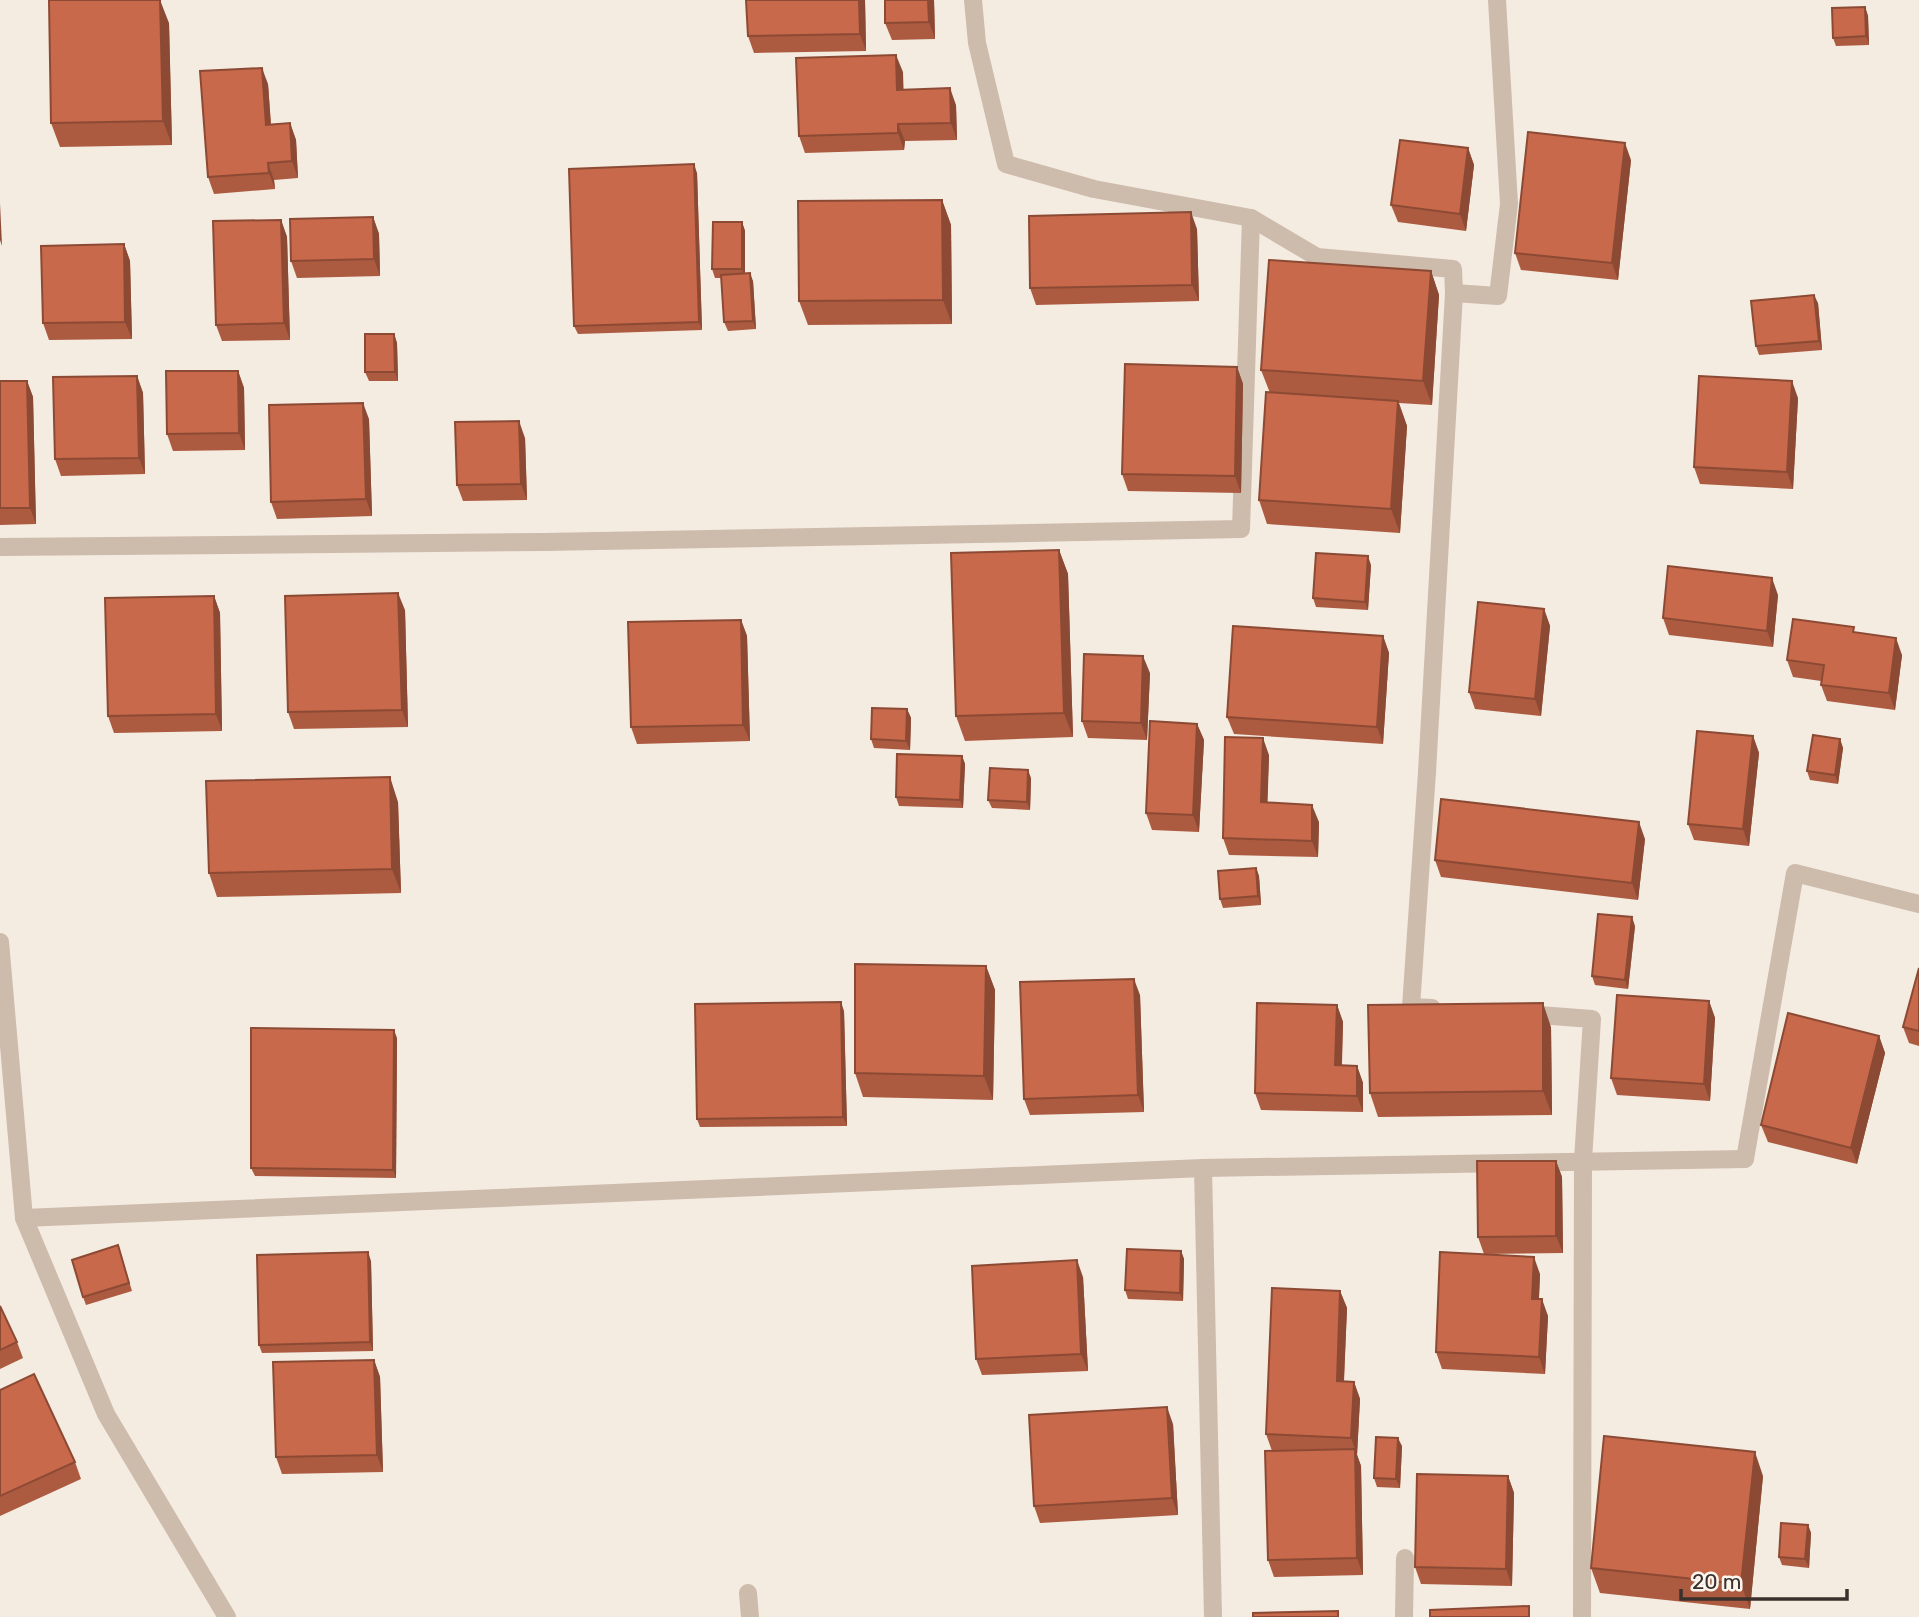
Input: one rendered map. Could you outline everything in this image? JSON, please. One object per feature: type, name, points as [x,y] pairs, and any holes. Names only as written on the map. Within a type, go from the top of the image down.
[{"type":"street","points":[[973,0],[977,43],[1006,164],[1094,189],[1251,218],[1317,257],[1453,269],[1454,293],[1427,772],[1411,1007],[1452,1009]]},
{"type":"street","points":[[1454,293],[1498,296],[1509,204],[1497,0]]},
{"type":"street","points":[[0,547],[544,542],[1241,530],[1251,218]]},
{"type":"street","points":[[24,1218],[1203,1168],[1745,1158],[1795,873],[1919,904]]},
{"type":"street","points":[[0,942],[24,1218],[106,1414],[227,1617]]},
{"type":"street","points":[[1508,1013],[1592,1019],[1583,1160],[1582,1617]]},
{"type":"street","points":[[1203,1168],[1213,1617]]},
{"type":"street","points":[[1404,1617],[1405,1558]]},
{"type":"street","points":[[748,1592],[750,1617]]},
{"type":"building","points":[[49,0],[160,0],[163,121],[51,123]]},
{"type":"building","points":[[746,0],[859,0],[860,34],[748,36]]},
{"type":"building","points":[[885,0],[928,0],[929,22],[885,23]]},
{"type":"building","points":[[1865,7],[1866,36],[1833,38],[1832,8]]},
{"type":"building","points":[[896,55],[897,90],[950,88],[951,123],[898,124],[898,133],[799,136],[796,58]]},
{"type":"building","points":[[262,68],[266,125],[290,123],[292,161],[268,163],[269,173],[208,177],[200,71]]},
{"type":"building","points":[[1528,132],[1625,143],[1612,263],[1515,253]]},
{"type":"building","points":[[1400,140],[1468,148],[1460,214],[1391,205]]},
{"type":"building","points":[[694,164],[699,322],[574,326],[569,169]]},
{"type":"building","points":[[942,200],[943,300],[799,301],[798,201]]},
{"type":"building","points":[[1191,212],[1192,285],[1030,288],[1029,216]]},
{"type":"building","points":[[373,217],[374,259],[291,261],[290,219]]},
{"type":"building","points":[[281,220],[284,323],[216,325],[213,221]]},
{"type":"building","points":[[713,222],[742,222],[742,269],[712,269]]},
{"type":"building","points":[[124,244],[125,322],[43,323],[41,246]]},
{"type":"building","points":[[1269,260],[1431,271],[1423,381],[1261,370]]},
{"type":"building","points":[[750,273],[753,321],[724,322],[721,275]]},
{"type":"building","points":[[1814,295],[1819,341],[1756,346],[1751,301]]},
{"type":"building","points":[[365,334],[394,334],[395,372],[365,372]]},
{"type":"building","points":[[1125,364],[1237,367],[1235,476],[1122,474]]},
{"type":"building","points":[[166,371],[238,371],[239,433],[167,434]]},
{"type":"building","points":[[137,376],[139,458],[55,459],[53,377]]},
{"type":"building","points":[[1699,376],[1792,381],[1787,472],[1694,467]]},
{"type":"building","points":[[0,381],[27,381],[30,508],[0,508]]},
{"type":"building","points":[[1266,392],[1398,401],[1391,509],[1259,500]]},
{"type":"building","points":[[363,403],[366,499],[271,502],[269,405]]},
{"type":"building","points":[[519,421],[521,484],[457,485],[455,422]]},
{"type":"building","points":[[1059,550],[1064,713],[956,716],[951,553]]},
{"type":"building","points":[[1316,553],[1368,556],[1365,602],[1313,598]]},
{"type":"building","points":[[1668,566],[1772,578],[1767,631],[1663,618]]},
{"type":"building","points":[[398,593],[402,710],[288,712],[285,596]]},
{"type":"building","points":[[214,596],[216,714],[108,716],[105,598]]},
{"type":"building","points":[[1478,602],[1544,609],[1535,699],[1469,692]]},
{"type":"building","points":[[1793,619],[1854,627],[1853,632],[1896,638],[1889,693],[1821,685],[1824,665],[1787,660]]},
{"type":"building","points":[[741,620],[743,725],[631,727],[628,622]]},
{"type":"building","points":[[1233,626],[1383,636],[1377,727],[1227,717]]},
{"type":"building","points":[[1084,654],[1143,656],[1141,723],[1082,721]]},
{"type":"building","points":[[872,708],[907,709],[906,741],[871,739]]},
{"type":"building","points":[[1150,721],[1197,724],[1193,815],[1146,813]]},
{"type":"building","points":[[1697,731],[1753,736],[1743,829],[1688,824]]},
{"type":"building","points":[[1813,735],[1840,739],[1835,775],[1807,771]]},
{"type":"building","points":[[1225,737],[1263,738],[1261,802],[1312,805],[1312,841],[1223,838]]},
{"type":"building","points":[[897,754],[962,756],[960,800],[896,797]]},
{"type":"building","points":[[990,768],[1028,770],[1027,802],[988,800]]},
{"type":"building","points":[[390,777],[392,869],[209,873],[206,781]]},
{"type":"building","points":[[1441,799],[1639,822],[1632,883],[1435,860]]},
{"type":"building","points":[[1256,868],[1258,896],[1220,899],[1218,871]]},
{"type":"building","points":[[1598,914],[1632,917],[1625,980],[1592,976]]},
{"type":"building","points":[[855,964],[986,966],[984,1076],[855,1073]]},
{"type":"building","points":[[1919,968],[1919,1031],[1903,1027]]},
{"type":"building","points":[[1134,979],[1138,1095],[1024,1099],[1020,982]]},
{"type":"building","points":[[1617,995],[1709,1001],[1704,1084],[1611,1078]]},
{"type":"building","points":[[841,1002],[843,1117],[697,1119],[695,1004]]},
{"type":"building","points":[[1257,1003],[1337,1005],[1335,1065],[1357,1066],[1357,1096],[1255,1093]]},
{"type":"building","points":[[1543,1003],[1543,1091],[1370,1093],[1368,1005]]},
{"type":"building","points":[[1788,1013],[1879,1036],[1851,1148],[1761,1125]]},
{"type":"building","points":[[251,1028],[394,1030],[393,1170],[251,1168]]},
{"type":"building","points":[[1477,1161],[1556,1161],[1556,1236],[1478,1237]]},
{"type":"building","points":[[118,1245],[129,1283],[83,1297],[72,1260]]},
{"type":"building","points":[[1127,1249],[1181,1251],[1180,1293],[1125,1290]]},
{"type":"building","points":[[368,1252],[370,1342],[259,1345],[257,1255]]},
{"type":"building","points":[[1440,1252],[1534,1257],[1532,1299],[1542,1299],[1539,1357],[1436,1352]]},
{"type":"building","points":[[1077,1260],[1081,1354],[976,1359],[972,1266]]},
{"type":"building","points":[[1272,1288],[1340,1291],[1337,1381],[1354,1382],[1351,1438],[1266,1434]]},
{"type":"building","points":[[0,1306],[17,1342],[0,1350]]},
{"type":"building","points":[[374,1360],[377,1455],[276,1457],[273,1362]]},
{"type":"building","points":[[34,1374],[75,1462],[0,1496],[0,1390]]},
{"type":"building","points":[[1167,1407],[1172,1498],[1034,1506],[1029,1415]]},
{"type":"building","points":[[1604,1436],[1755,1452],[1741,1584],[1591,1568]]},
{"type":"building","points":[[1376,1437],[1398,1438],[1396,1479],[1374,1478]]},
{"type":"building","points":[[1355,1449],[1357,1558],[1268,1560],[1265,1451]]},
{"type":"building","points":[[1417,1474],[1508,1476],[1506,1569],[1415,1567]]},
{"type":"building","points":[[1781,1523],[1808,1525],[1805,1559],[1779,1557]]},
{"type":"building","points":[[1529,1606],[1529,1617],[1430,1617],[1430,1610]]},
{"type":"building","points":[[1338,1611],[1338,1617],[1253,1617],[1253,1613]]}]
